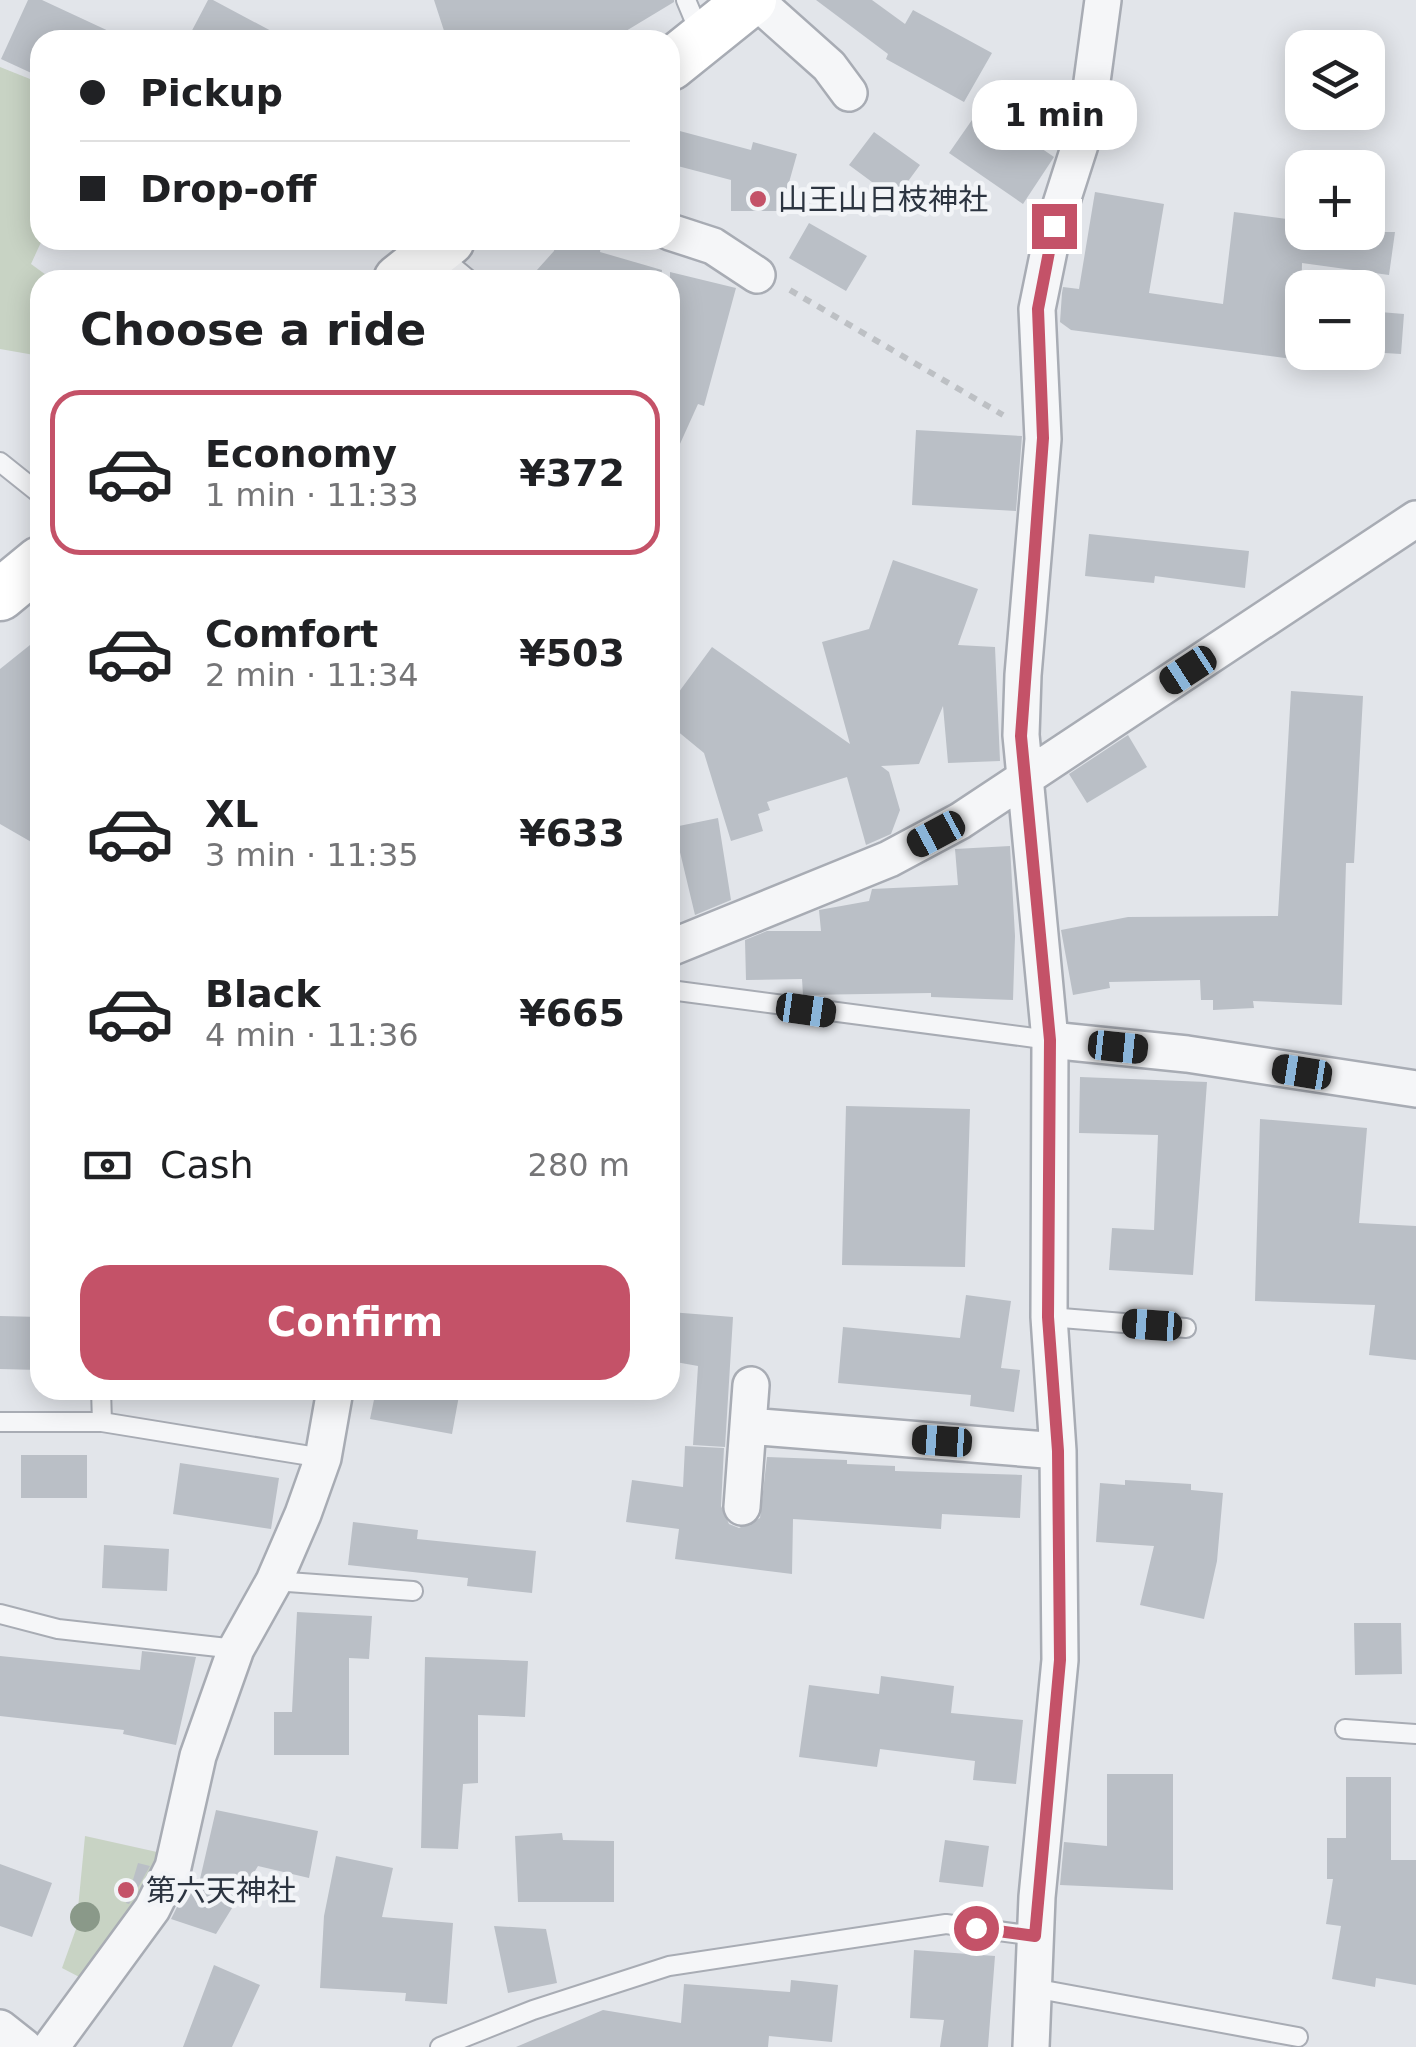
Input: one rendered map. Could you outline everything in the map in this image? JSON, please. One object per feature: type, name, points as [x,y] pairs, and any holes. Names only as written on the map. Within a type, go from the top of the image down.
[{"type":"street","points":[[686,35],[753,0],[829,66],[849,93]]},
{"type":"street","points":[[1031,2047],[1035,1936],[1060,1660],[1058,1451],[1048,1317],[1050,1040],[1025,777],[1023,675],[1043,438],[1038,309],[1054,226],[1086,126],[1103,0]]},
{"type":"street","points":[[680,235],[714,246],[757,275]]},
{"type":"street","points":[[680,944],[889,859],[960,821],[1416,520]]},
{"type":"street","points":[[1050,1040],[1187,1054],[1416,1089]]},
{"type":"street","points":[[742,1508],[750,1384]]},
{"type":"street","points":[[51,2047],[152,1909],[173,1867],[198,1756],[236,1649],[274,1581],[323,1458],[334,1400]]},
{"type":"street","points":[[748,1426],[1058,1451]]},
{"type":"street","points":[[0,2028],[24,2047]]},
{"type":"lane","points":[[0,462],[30,486]]},
{"type":"lane","points":[[680,991],[1050,1040]]},
{"type":"lane","points":[[1048,1317],[1186,1328]]},
{"type":"lane","points":[[102,1400],[102,1422]]},
{"type":"lane","points":[[0,1422],[102,1422],[323,1458]]},
{"type":"lane","points":[[274,1581],[412,1591]]},
{"type":"lane","points":[[0,1614],[58,1629],[236,1649]]},
{"type":"lane","points":[[1345,1729],[1416,1734]]},
{"type":"lane","points":[[440,2047],[533,2010],[669,1966],[946,1924],[1035,1936]]},
{"type":"lane","points":[[1034,1988],[1298,2037]]},
{"type":"path","points":[[757,275],[780,284],[1043,438]]},
{"type":"green space","points":[[0,67],[30,79],[30,250],[37,250],[31,264],[39,270],[30,270],[30,354],[0,349]]},
{"type":"green space","points":[[85,1836],[166,1854],[167,1860],[85,1980],[62,1968],[76,1929]]},
{"type":"building","points":[[28,0],[42,0],[106,30],[30,30],[30,72],[1,59]]},
{"type":"building","points":[[208,0],[213,0],[269,30],[192,30]]},
{"type":"building","points":[[434,0],[674,0],[628,30],[444,30]]},
{"type":"building","points":[[816,0],[872,0],[905,24],[913,10],[992,53],[964,102],[886,59],[888,54]]},
{"type":"building","points":[[981,107],[1054,157],[1023,204],[949,153]]},
{"type":"building","points":[[680,131],[751,150],[753,142],[797,154],[781,211],[731,211],[731,180],[680,167]]},
{"type":"building","points":[[874,132],[920,165],[895,199],[849,165]]},
{"type":"building","points":[[1095,192],[1164,204],[1149,293],[1223,304],[1234,212],[1285,219],[1285,250],[1385,250],[1385,232],[1395,232],[1389,275],[1385,270],[1302,263],[1302,270],[1285,270],[1285,358],[1071,330],[1060,322],[1063,287],[1079,289]]},
{"type":"building","points":[[809,223],[867,256],[846,291],[789,258]]},
{"type":"building","points":[[600,250],[662,270],[537,270],[554,251]]},
{"type":"building","points":[[680,274],[736,288],[704,406],[698,404],[680,444]]},
{"type":"building","points":[[1385,312],[1404,314],[1401,354],[1385,353]]},
{"type":"building","points":[[916,430],[1022,436],[1016,511],[912,505]]},
{"type":"building","points":[[1089,534],[1249,551],[1245,588],[1155,576],[1154,583],[1085,576]]},
{"type":"building","points":[[893,560],[978,589],[958,645],[995,647],[1000,761],[948,763],[943,706],[919,764],[881,766],[889,772],[900,810],[891,834],[866,845],[847,777],[767,802],[770,810],[758,814],[763,831],[731,841],[704,753],[680,733],[680,690],[712,647],[850,744],[822,642],[869,629]]},
{"type":"building","points":[[30,645],[30,841],[0,824],[0,669]]},
{"type":"building","points":[[1291,691],[1363,696],[1354,863],[1346,863],[1342,1005],[1253,1001],[1254,1008],[1213,1010],[1213,1000],[1201,1000],[1200,980],[1109,982],[1110,988],[1073,995],[1061,930],[1128,917],[1278,916]]},
{"type":"building","points":[[1128,735],[1147,767],[1087,803],[1069,774]]},
{"type":"building","points":[[718,818],[731,900],[695,915],[680,852],[680,826]]},
{"type":"building","points":[[1010,846],[1015,936],[1013,1000],[931,997],[931,993],[803,995],[802,979],[746,980],[745,940],[767,931],[821,931],[819,910],[869,901],[872,889],[958,885],[955,849]]},
{"type":"building","points":[[1080,1077],[1207,1082],[1193,1275],[1109,1270],[1112,1228],[1154,1230],[1158,1135],[1079,1133]]},
{"type":"building","points":[[846,1106],[970,1109],[965,1267],[842,1265]]},
{"type":"building","points":[[1260,1119],[1367,1128],[1359,1223],[1416,1226],[1416,1360],[1369,1355],[1375,1305],[1255,1301]]},
{"type":"building","points":[[966,1295],[1011,1301],[1001,1368],[1020,1370],[1014,1412],[970,1406],[971,1395],[838,1383],[843,1327],[960,1338]]},
{"type":"building","points":[[680,1313],[733,1317],[725,1447],[693,1445],[698,1366],[680,1363]]},
{"type":"building","points":[[0,1316],[30,1317],[30,1370],[0,1369]]},
{"type":"building","points":[[374,1400],[458,1400],[452,1434],[370,1419]]},
{"type":"building","points":[[685,1446],[724,1448],[721,1506],[729,1524],[739,1528],[760,1518],[767,1457],[847,1460],[847,1464],[895,1466],[895,1471],[1022,1475],[1020,1518],[942,1514],[941,1529],[793,1519],[792,1574],[675,1559],[679,1529],[626,1522],[632,1480],[683,1487]]},
{"type":"building","points":[[21,1455],[87,1455],[87,1498],[21,1498]]},
{"type":"building","points":[[180,1463],[279,1478],[271,1529],[173,1514]]},
{"type":"building","points":[[1125,1480],[1191,1484],[1191,1490],[1223,1493],[1217,1561],[1204,1619],[1140,1605],[1154,1546],[1096,1542],[1100,1483],[1125,1485]]},
{"type":"building","points":[[353,1522],[418,1530],[417,1539],[536,1551],[532,1593],[467,1586],[468,1578],[348,1565]]},
{"type":"building","points":[[104,1545],[169,1549],[167,1591],[102,1588]]},
{"type":"building","points":[[297,1612],[372,1616],[369,1659],[349,1658],[349,1755],[274,1755],[274,1712],[292,1712]]},
{"type":"building","points":[[1354,1623],[1401,1623],[1402,1674],[1355,1675]]},
{"type":"building","points":[[142,1651],[196,1657],[176,1745],[123,1734],[124,1730],[0,1716],[0,1656],[140,1670]]},
{"type":"building","points":[[425,1657],[528,1661],[525,1717],[478,1715],[478,1783],[463,1784],[458,1849],[421,1848]]},
{"type":"building","points":[[881,1676],[954,1686],[951,1713],[1023,1720],[1016,1784],[973,1780],[975,1761],[880,1749],[877,1767],[799,1757],[809,1685],[879,1694]]},
{"type":"building","points":[[1107,1774],[1173,1774],[1173,1890],[1060,1885],[1064,1842],[1107,1846]]},
{"type":"building","points":[[1346,1777],[1391,1777],[1391,1860],[1416,1860],[1416,1985],[1376,1978],[1375,1987],[1332,1979],[1341,1926],[1326,1924],[1333,1879],[1327,1879],[1327,1838],[1346,1838]]},
{"type":"building","points":[[216,1810],[318,1831],[309,1878],[258,1866],[216,1934],[171,1919],[192,1877],[200,1879]]},
{"type":"building","points":[[562,1833],[563,1840],[614,1841],[614,1902],[518,1902],[515,1836]]},
{"type":"building","points":[[945,1840],[989,1846],[983,1887],[939,1882]]},
{"type":"building","points":[[336,1856],[393,1868],[382,1917],[453,1923],[447,2004],[405,2001],[406,1993],[320,1988],[324,1916]]},
{"type":"building","points":[[138,1863],[150,1866],[129,1904],[126,1903]]},
{"type":"building","points":[[0,1864],[52,1883],[32,1937],[0,1926]]},
{"type":"building","points":[[494,1926],[546,1929],[557,1983],[508,1993]]},
{"type":"building","points":[[914,1950],[995,1956],[988,2047],[940,2047],[944,2020],[910,2018]]},
{"type":"building","points":[[214,1965],[260,1985],[232,2047],[183,2047]]},
{"type":"building","points":[[791,1980],[838,1985],[832,2042],[769,2036],[768,2047],[516,2047],[603,2010],[681,2023],[684,1984],[790,1992]]},
{"type":"place","name":"山王山日枝神社","points":[[758,199]]},
{"type":"place","name":"第六天神社","points":[[126,1890]]},
{"type":"route","points":[[976,1928],[1035,1936],[1060,1660],[1058,1451],[1048,1317],[1050,1040],[1021,736],[1043,438],[1038,309],[1054,226]]}]
